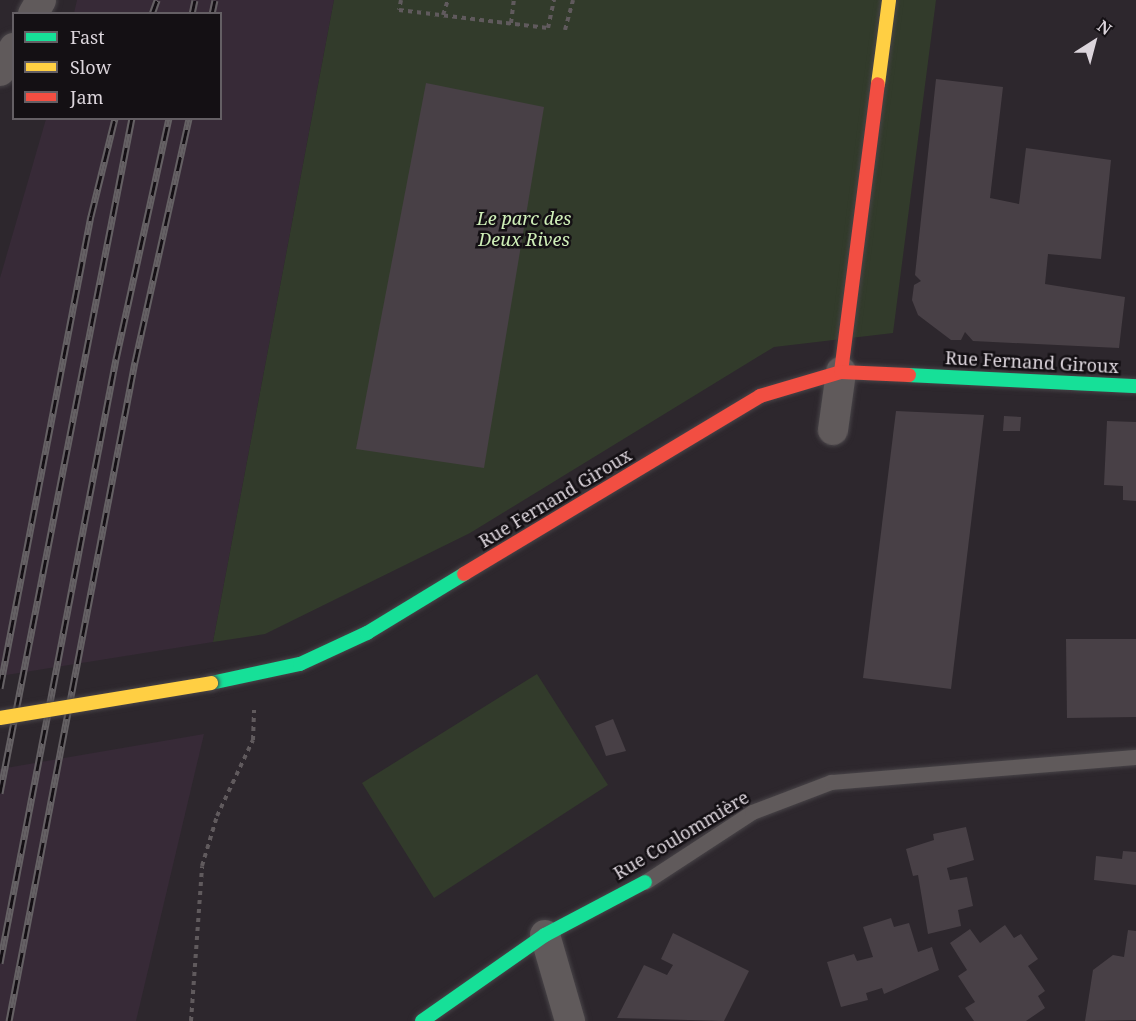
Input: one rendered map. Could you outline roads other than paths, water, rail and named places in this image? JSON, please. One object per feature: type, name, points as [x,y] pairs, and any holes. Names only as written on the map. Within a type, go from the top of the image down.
[{"type":"street","points":[[833,430],[889,0]]},
{"type":"street","points":[[0,71],[12,51]]},
{"type":"street","name":"Rue Fernand Giroux","points":[[0,718],[211,683],[300,664],[367,633],[760,396],[841,372],[1136,386]]},
{"type":"street","name":"Rue Coulommière","points":[[422,1021],[545,935],[645,882]]},
{"type":"street","points":[[545,935],[570,1021]]},
{"type":"lane","name":"Rue Coulommière","points":[[645,882],[752,812],[831,782],[1136,757]]},
{"type":"railway","points":[[153,12],[157,0]]},
{"type":"railway","points":[[192,12],[195,0]]},
{"type":"railway","points":[[212,12],[215,0]]},
{"type":"railway","points":[[0,688],[91,216],[115,120]]},
{"type":"railway","points":[[0,793],[132,120]]},
{"type":"railway","points":[[0,963],[116,359],[169,120]]},
{"type":"railway","points":[[9,1021],[135,362],[189,120]]},
{"type":"park label","name":"Le parc des Deux Rives","points":[[524,229]]}]
